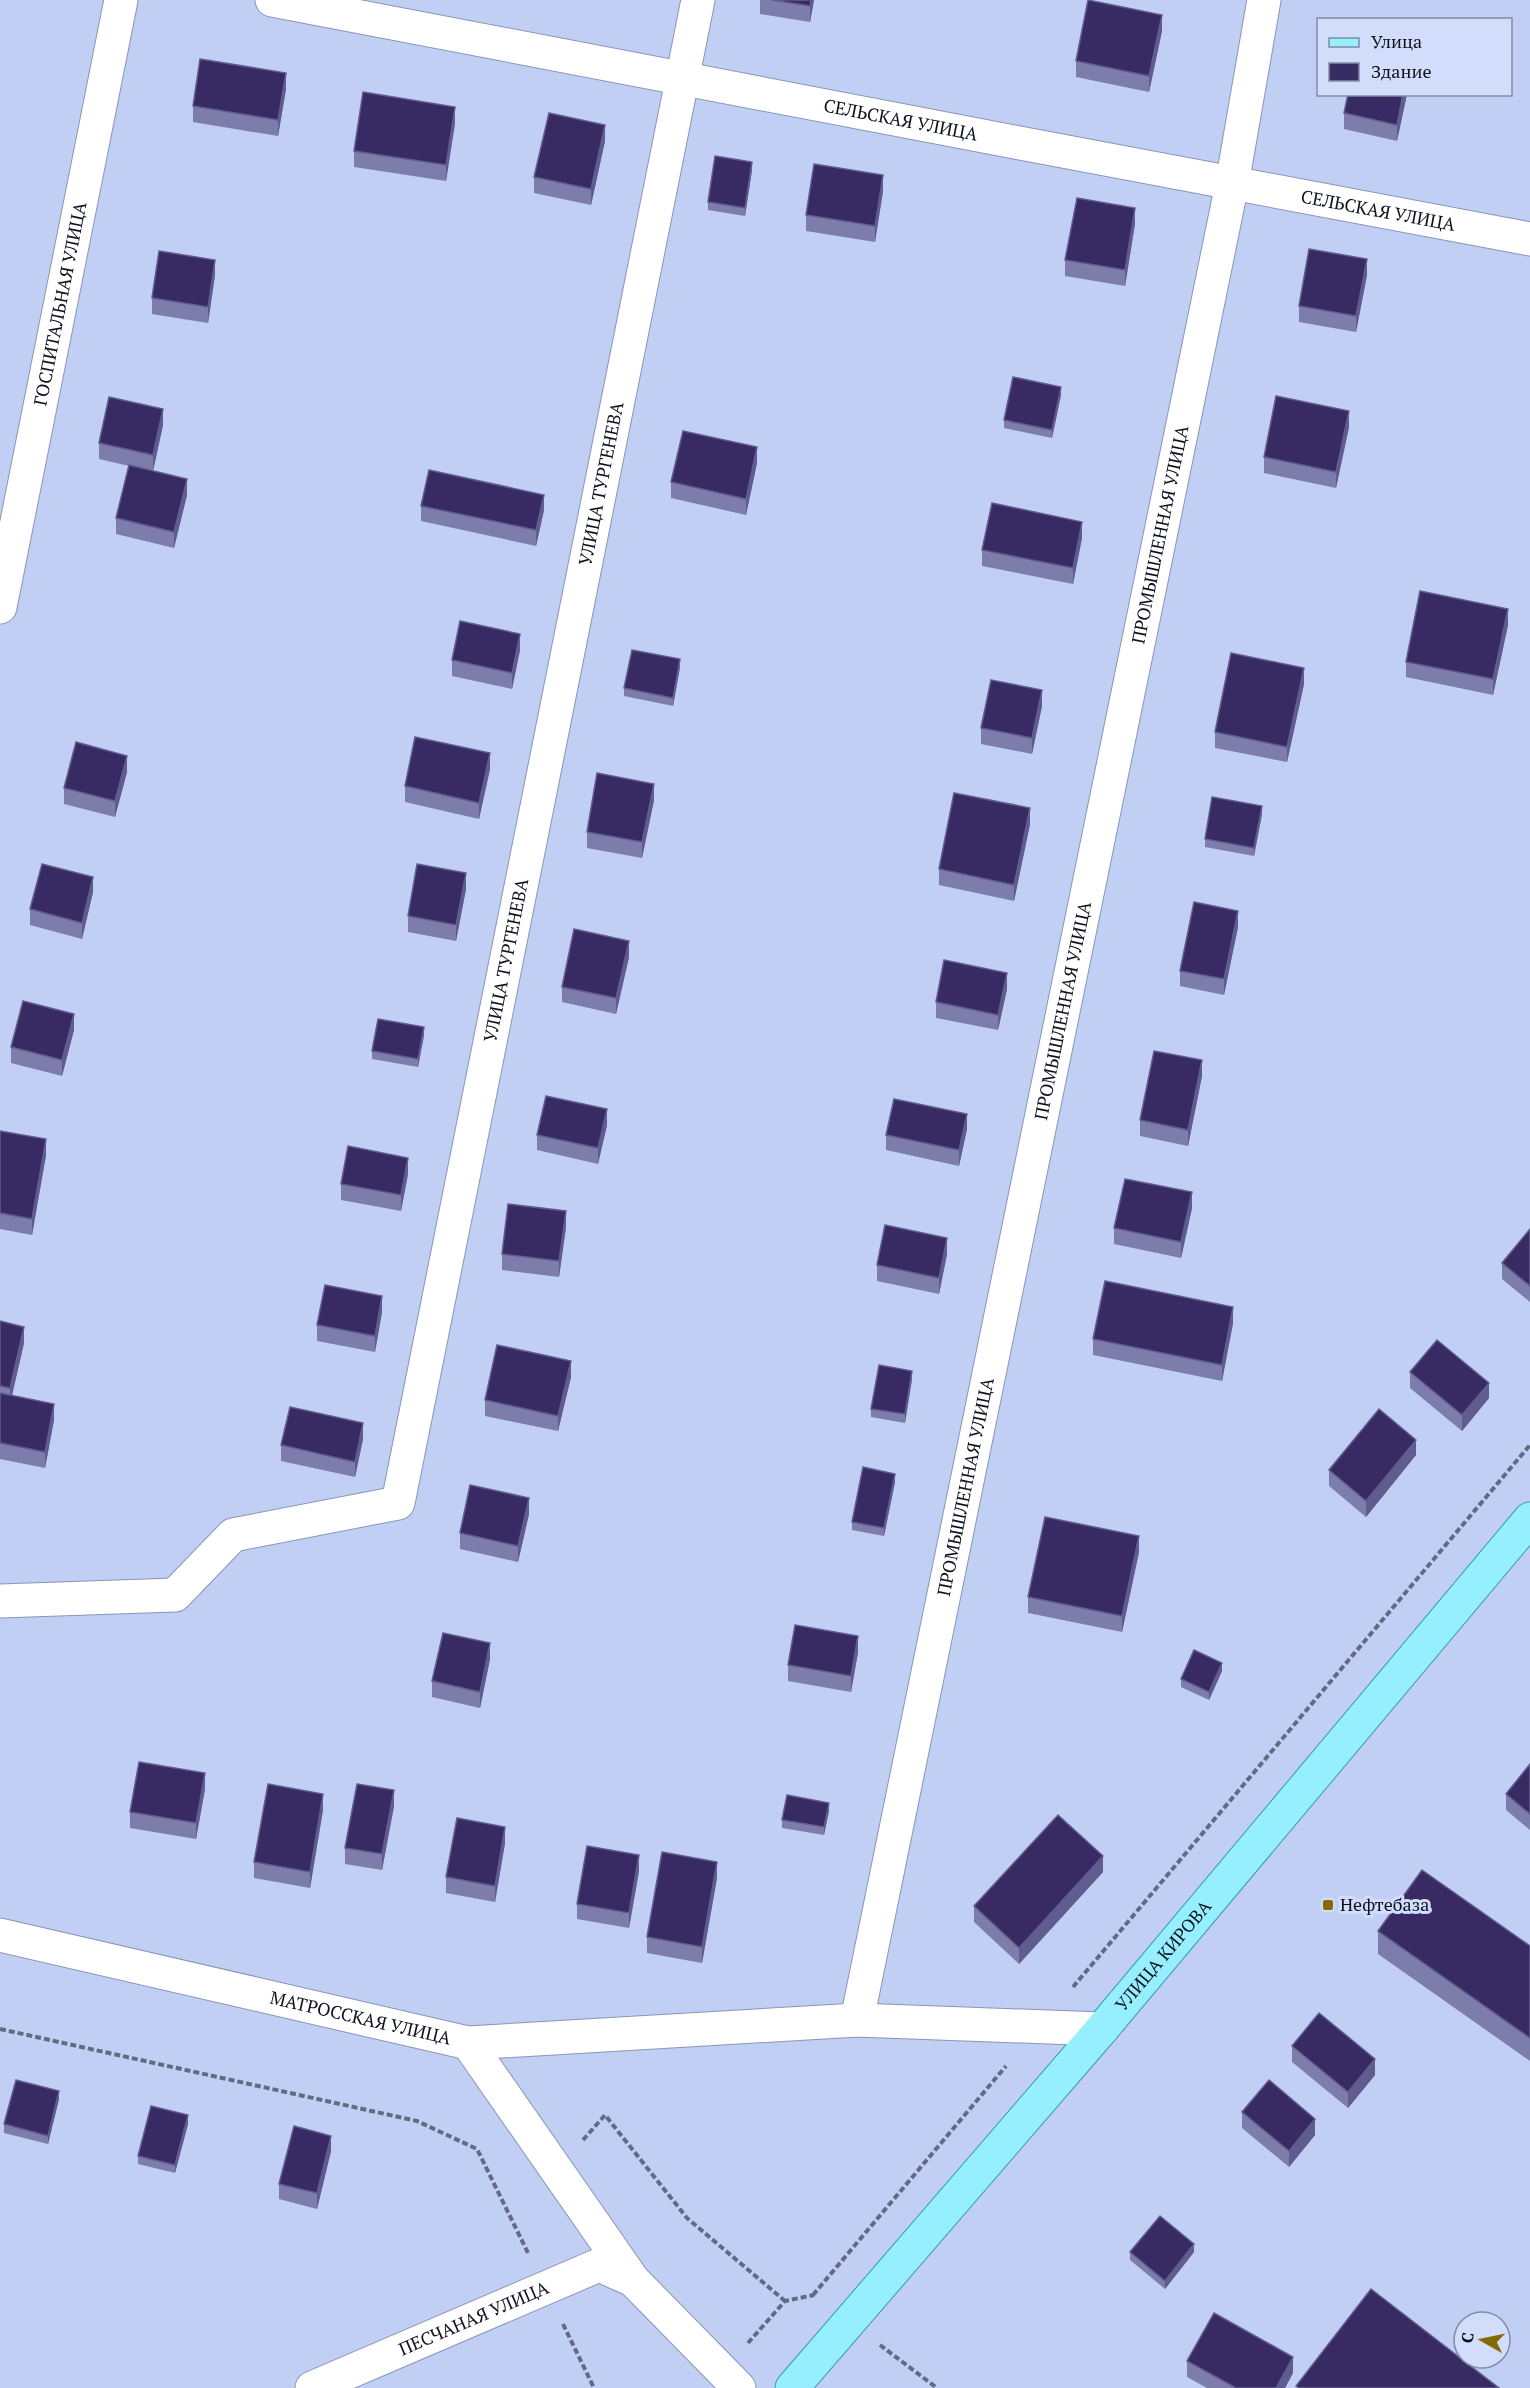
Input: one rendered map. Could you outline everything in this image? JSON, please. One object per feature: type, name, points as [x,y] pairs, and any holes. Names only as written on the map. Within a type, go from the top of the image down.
[{"type":"main road","name":"УЛИЦА КИРОВА","points":[[792,2388],[1102,2029],[1530,1519]]},
{"type":"street","name":"ГОСПИТАЛЬНАЯ УЛИЦА","points":[[0,607],[121,0]]},
{"type":"street","name":"СЕЛЬСКАЯ УЛИЦА","points":[[272,0],[1530,239]]},
{"type":"street","name":"УЛИЦА ТУРГЕНЕВА","points":[[0,1601],[175,1595],[233,1535],[398,1503],[698,0]]},
{"type":"street","name":"ПРОМЫШЛЕННАЯ УЛИЦА","points":[[857,2020],[1232,184],[1264,0]]},
{"type":"street","name":"МАТРОССКАЯ УЛИЦА","points":[[0,1935],[468,2043],[633,2280],[739,2388]]},
{"type":"street","points":[[468,2043],[857,2020],[1102,2029]]},
{"type":"street","name":"ПЕСЧАНАЯ УЛИЦА","points":[[312,2388],[599,2265],[633,2280]]},
{"type":"path","points":[[813,2295],[1530,1445]]},
{"type":"path","points":[[0,2029],[417,2121],[477,2149],[594,2388]]},
{"type":"path","points":[[556,2170],[605,2115],[687,2218],[785,2301]]},
{"type":"building","points":[[772,0],[811,0],[810,6]]},
{"type":"building","points":[[1088,0],[1162,15],[1149,76],[1076,61]]},
{"type":"building","points":[[200,59],[286,73],[278,120],[193,106]]},
{"type":"building","points":[[363,92],[455,107],[446,165],[354,151]]},
{"type":"building","points":[[1348,96],[1403,96],[1397,125],[1344,113]]},
{"type":"building","points":[[549,113],[605,125],[591,189],[534,177]]},
{"type":"building","points":[[715,156],[752,162],[745,208],[708,202]]},
{"type":"building","points":[[814,164],[883,175],[875,226],[806,215]]},
{"type":"building","points":[[1077,198],[1135,208],[1125,270],[1065,260]]},
{"type":"building","points":[[1309,249],[1367,259],[1356,316],[1299,306]]},
{"type":"building","points":[[159,251],[215,260],[208,307],[152,298]]},
{"type":"building","points":[[1013,377],[1061,387],[1052,430],[1004,420]]},
{"type":"building","points":[[1276,396],[1349,411],[1336,472],[1264,457]]},
{"type":"building","points":[[109,397],[163,409],[153,455],[99,443]]},
{"type":"building","points":[[683,431],[757,447],[746,499],[671,482]]},
{"type":"building","points":[[129,465],[187,479],[174,532],[116,518]]},
{"type":"building","points":[[429,470],[544,495],[536,530],[421,506]]},
{"type":"building","points":[[992,503],[1082,522],[1073,568],[982,550]]},
{"type":"building","points":[[1420,591],[1508,609],[1493,679],[1406,662]]},
{"type":"building","points":[[460,621],[520,634],[512,673],[452,660]]},
{"type":"building","points":[[632,650],[680,659],[673,698],[624,688]]},
{"type":"building","points":[[1231,653],[1304,668],[1287,747],[1215,732]]},
{"type":"building","points":[[991,680],[1042,690],[1032,738],[981,728]]},
{"type":"building","points":[[415,737],[490,753],[479,803],[405,786]]},
{"type":"building","points":[[76,742],[127,756],[115,801],[64,788]]},
{"type":"building","points":[[597,773],[654,784],[642,842],[587,832]]},
{"type":"building","points":[[954,793],[1030,808],[1014,885],[939,869]]},
{"type":"building","points":[[1212,797],[1262,806],[1254,848],[1205,839]]},
{"type":"building","points":[[42,864],[93,877],[82,923],[30,909]]},
{"type":"building","points":[[417,864],[466,873],[456,925],[408,916]]},
{"type":"building","points":[[1194,902],[1238,911],[1224,979],[1180,971]]},
{"type":"building","points":[[574,929],[629,941],[616,998],[562,987]]},
{"type":"building","points":[[944,960],[1007,973],[998,1015],[936,1002]]},
{"type":"building","points":[[23,1001],[74,1014],[62,1060],[11,1047]]},
{"type":"building","points":[[378,1019],[424,1027],[418,1059],[372,1051]]},
{"type":"building","points":[[1154,1051],[1202,1060],[1188,1130],[1140,1120]]},
{"type":"building","points":[[546,1096],[607,1109],[598,1148],[537,1135]]},
{"type":"building","points":[[894,1099],[967,1114],[959,1150],[886,1135]]},
{"type":"building","points":[[0,1131],[46,1139],[32,1219],[0,1213]]},
{"type":"building","points":[[348,1146],[408,1158],[401,1195],[341,1184]]},
{"type":"building","points":[[1125,1179],[1192,1192],[1181,1242],[1114,1228]]},
{"type":"building","points":[[508,1204],[566,1211],[559,1261],[502,1254]]},
{"type":"building","points":[[885,1225],[947,1238],[939,1278],[877,1265]]},
{"type":"building","points":[[1530,1229],[1530,1286],[1502,1263]]},
{"type":"building","points":[[1105,1281],[1233,1307],[1222,1365],[1093,1339]]},
{"type":"building","points":[[325,1285],[382,1296],[375,1336],[317,1325]]},
{"type":"building","points":[[0,1321],[24,1327],[10,1388],[0,1386]]},
{"type":"building","points":[[1437,1340],[1489,1383],[1462,1415],[1410,1372]]},
{"type":"building","points":[[497,1345],[571,1361],[558,1416],[485,1400]]},
{"type":"building","points":[[879,1365],[912,1371],[905,1414],[871,1409]]},
{"type":"building","points":[[0,1393],[54,1404],[45,1452],[0,1443]]},
{"type":"building","points":[[290,1407],[363,1423],[355,1462],[281,1445]]},
{"type":"building","points":[[1379,1409],[1416,1440],[1366,1501],[1329,1470]]},
{"type":"building","points":[[863,1467],[895,1474],[884,1528],[852,1522]]},
{"type":"building","points":[[470,1485],[529,1498],[518,1546],[460,1533]]},
{"type":"building","points":[[1045,1517],[1139,1536],[1122,1616],[1028,1597]]},
{"type":"building","points":[[795,1625],[858,1636],[851,1676],[788,1665]]},
{"type":"building","points":[[443,1633],[490,1643],[480,1692],[432,1681]]},
{"type":"building","points":[[1194,1650],[1222,1663],[1209,1692],[1181,1679]]},
{"type":"building","points":[[139,1762],[205,1773],[196,1823],[130,1812]]},
{"type":"building","points":[[1530,1764],[1530,1814],[1506,1794]]},
{"type":"building","points":[[268,1784],[323,1794],[310,1872],[254,1862]]},
{"type":"building","points":[[357,1784],[394,1790],[382,1854],[345,1848]]},
{"type":"building","points":[[787,1795],[829,1803],[824,1827],[782,1820]]},
{"type":"building","points":[[1058,1815],[1103,1856],[1019,1948],[974,1906]]},
{"type":"building","points":[[457,1818],[505,1827],[495,1886],[446,1877]]},
{"type":"building","points":[[587,1846],[639,1855],[629,1913],[577,1904]]},
{"type":"building","points":[[662,1852],[717,1862],[702,1947],[647,1937]]},
{"type":"building","points":[[1422,1870],[1530,1946],[1530,2038],[1378,1931]]},
{"type":"building","points":[[1319,2013],[1375,2059],[1348,2092],[1292,2046]]},
{"type":"building","points":[[16,2080],[59,2091],[48,2136],[4,2124]]},
{"type":"building","points":[[1269,2080],[1315,2119],[1289,2151],[1242,2112]]},
{"type":"building","points":[[151,2106],[188,2115],[175,2165],[138,2156]]},
{"type":"building","points":[[294,2126],[331,2136],[317,2193],[279,2184]]},
{"type":"building","points":[[1160,2216],[1194,2244],[1165,2281],[1130,2252]]},
{"type":"building","points":[[1371,2289],[1452,2352],[1452,2370],[1476,2370],[1499,2388],[1299,2388],[1296,2386]]},
{"type":"building","points":[[1214,2313],[1293,2357],[1276,2388],[1236,2388],[1187,2361]]},
{"type":"place","name":"Нефтебаза","points":[[1328,1905]]}]
